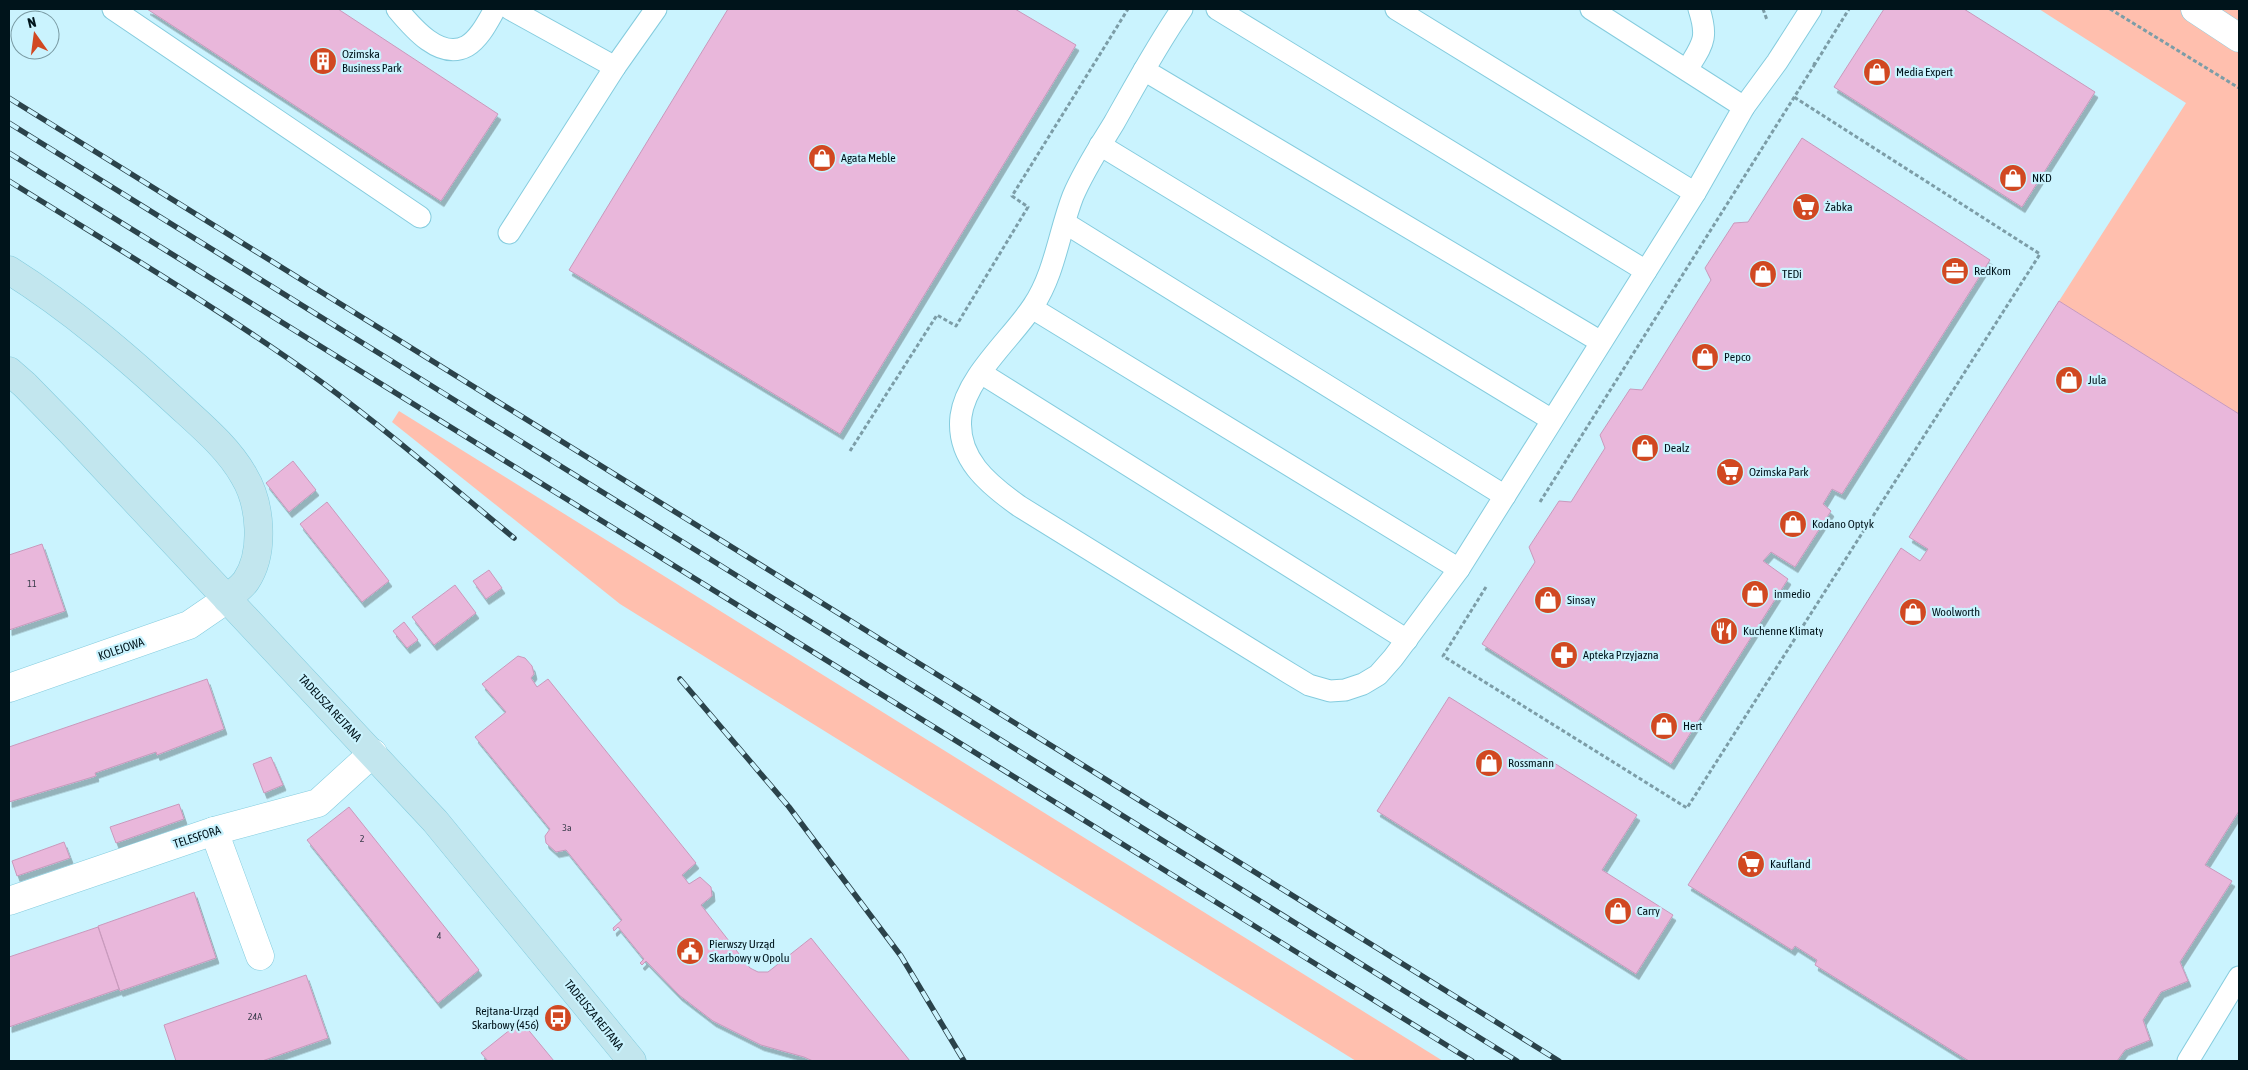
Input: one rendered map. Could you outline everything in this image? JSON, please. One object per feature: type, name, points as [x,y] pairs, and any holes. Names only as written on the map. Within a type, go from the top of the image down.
[{"type":"street","points":[[2194,9],[2239,38]]},
{"type":"street","points":[[9,270],[74,315],[151,380],[210,434],[245,476],[253,497],[258,522],[258,555],[246,581],[227,599]]},
{"type":"street","name":"TADEUSZA REJTANA","points":[[9,371],[70,432],[373,753],[475,868],[632,1061]]},
{"type":"street","name":"KOLEJOWA","points":[[9,688],[189,625],[227,599]]},
{"type":"street","name":"TELESFORA","points":[[9,901],[214,831],[318,802],[373,753]]},
{"type":"street","points":[[214,831],[260,956]]},
{"type":"lane","points":[[113,9],[420,217]]},
{"type":"lane","points":[[397,9],[415,31],[444,48],[456,49],[467,46],[475,39],[495,9]]},
{"type":"lane","points":[[510,9],[615,68]]},
{"type":"lane","points":[[510,233],[615,68],[656,9]]},
{"type":"lane","points":[[1182,9],[1100,145],[1073,196],[1048,278],[1032,308],[981,372],[967,395],[961,415],[961,436],[977,472],[991,486],[1019,506],[1309,685],[1330,691],[1345,690],[1363,684],[1378,674],[1407,640],[1459,569],[1695,193],[1744,107],[1777,62],[1811,9]]},
{"type":"lane","points":[[1216,9],[1646,271]]},
{"type":"lane","points":[[1396,9],[1695,193]]},
{"type":"lane","points":[[1591,9],[1744,107]]},
{"type":"lane","points":[[1687,70],[1704,40],[1705,31],[1699,9]]},
{"type":"lane","points":[[1144,70],[1601,342]]},
{"type":"lane","points":[[1100,145],[1552,420]]},
{"type":"lane","points":[[1065,223],[1504,496]]},
{"type":"lane","points":[[1032,308],[1459,569]]},
{"type":"lane","points":[[981,372],[1407,640]]},
{"type":"lane","points":[[2188,1061],[2239,976]]},
{"type":"path","points":[[850,451],[937,316],[956,326],[1028,207],[1012,196],[1128,9]]},
{"type":"path","points":[[2110,9],[2239,88]]},
{"type":"path","points":[[1537,506],[1815,64]]},
{"type":"path","points":[[1490,581],[1443,656],[1687,808],[2040,254],[1794,97]]},
{"type":"shaded area","points":[[2039,9],[2239,9],[2239,414],[2059,301],[2186,103]]},
{"type":"shaded area","points":[[399,411],[1443,1061],[1356,1061],[620,604],[392,422]]},
{"type":"building","name":"Ozimska Business Park","points":[[147,9],[338,9],[498,114],[441,201]]},
{"type":"building","name":"Agata Meble","points":[[728,9],[1015,9],[1076,45],[840,434],[569,270]]},
{"type":"building","points":[[1884,9],[1964,9],[2095,92],[2022,207],[1834,87]]},
{"type":"building","points":[[1802,138],[1990,260],[1842,494],[1832,489],[1823,504],[1831,511],[1795,567],[1771,552],[1763,561],[1788,579],[1671,764],[1482,644],[1535,562],[1529,547],[1559,501],[1571,502],[1605,448],[1600,435],[1630,389],[1642,390],[1711,280],[1705,268],[1734,223],[1748,222]]},
{"type":"building","points":[[2059,301],[2239,414],[2239,811],[2205,865],[2232,881],[2180,962],[2188,981],[2161,992],[2143,1020],[2150,1040],[2125,1050],[2117,1061],[1969,1061],[1815,965],[1817,960],[1795,946],[1792,950],[1688,885],[1901,548],[1920,561],[1928,549],[1909,537]]},
{"type":"building","points":[[293,461],[316,490],[289,512],[266,483]]},
{"type":"building","points":[[327,502],[389,581],[362,602],[300,524]]},
{"type":"building","points":[[42,544],[65,611],[9,630],[9,555]]},
{"type":"building","points":[[489,570],[502,588],[486,599],[473,581]]},
{"type":"building","points":[[455,585],[476,613],[434,645],[412,617]]},
{"type":"building","points":[[404,622],[418,640],[407,648],[393,631]]},
{"type":"building","points":[[518,656],[525,658],[532,666],[534,674],[531,678],[537,687],[548,679],[696,863],[682,875],[689,884],[700,877],[711,887],[712,896],[701,905],[750,968],[758,972],[768,972],[811,938],[910,1061],[813,1061],[761,1045],[713,1021],[679,995],[646,961],[642,965],[640,963],[644,959],[618,927],[614,931],[613,928],[622,920],[566,850],[556,852],[546,843],[545,836],[550,829],[475,737],[506,712],[482,684]]},
{"type":"building","points":[[207,679],[224,729],[157,755],[156,752],[95,773],[96,776],[9,802],[9,747]]},
{"type":"building","points":[[1449,697],[1637,815],[1602,870],[1673,915],[1636,974],[1377,811]]},
{"type":"building","points":[[271,757],[283,785],[264,793],[253,764]]},
{"type":"building","points":[[179,804],[184,819],[116,843],[110,827]]},
{"type":"building","points":[[349,807],[479,970],[438,1003],[307,840]]},
{"type":"building","points":[[64,842],[70,858],[17,876],[12,861]]},
{"type":"building","points":[[194,892],[216,958],[120,991],[98,926]]},
{"type":"building","points":[[98,927],[119,989],[9,1027],[9,957]]},
{"type":"building","points":[[306,975],[328,1038],[262,1061],[176,1061],[164,1025]]},
{"type":"building","points":[[521,1021],[554,1061],[488,1061],[481,1053]]},
{"type":"railway","points":[[9,98],[1559,1061]]},
{"type":"railway","points":[[9,123],[1517,1061]]},
{"type":"railway","points":[[9,153],[1472,1061]]},
{"type":"railway","points":[[9,181],[205,303],[282,354],[394,438],[514,538]]},
{"type":"railway","points":[[680,679],[789,807],[901,956],[964,1061]]},
{"type":"place","name":"Ozimska Business Park","points":[[323,61]]},
{"type":"place","name":"Media Expert","points":[[1877,72]]},
{"type":"place","name":"Agata Meble","points":[[822,158]]},
{"type":"place","name":"NKD","points":[[2013,178]]},
{"type":"place","name":"Żabka","points":[[1806,207]]},
{"type":"place","name":"RedKom","points":[[1955,271]]},
{"type":"place","name":"TEDi","points":[[1763,274]]},
{"type":"place","name":"Pepco","points":[[1705,357]]},
{"type":"place","name":"Jula","points":[[2069,380]]},
{"type":"place","name":"Dealz","points":[[1645,448]]},
{"type":"place","name":"Ozimska Park","points":[[1730,472]]},
{"type":"place","name":"Kodano Optyk","points":[[1793,524]]},
{"type":"place","name":"inmedio","points":[[1755,594]]},
{"type":"place","name":"Sinsay","points":[[1548,600]]},
{"type":"place","name":"Woolworth","points":[[1913,612]]},
{"type":"place","name":"Kuchenne Klimaty","points":[[1724,631]]},
{"type":"place","name":"Apteka Przyjazna","points":[[1564,655]]},
{"type":"place","name":"Hert","points":[[1664,726]]},
{"type":"place","name":"Rossmann","points":[[1489,763]]},
{"type":"place","name":"Kaufland","points":[[1751,864]]},
{"type":"place","name":"Carry","points":[[1618,911]]},
{"type":"place","name":"Pierwszy Urząd Skarbowy w Opolu","points":[[690,951]]},
{"type":"place","name":"Rejtana-Urząd Skarbowy (456)","points":[[558,1018]]}]
